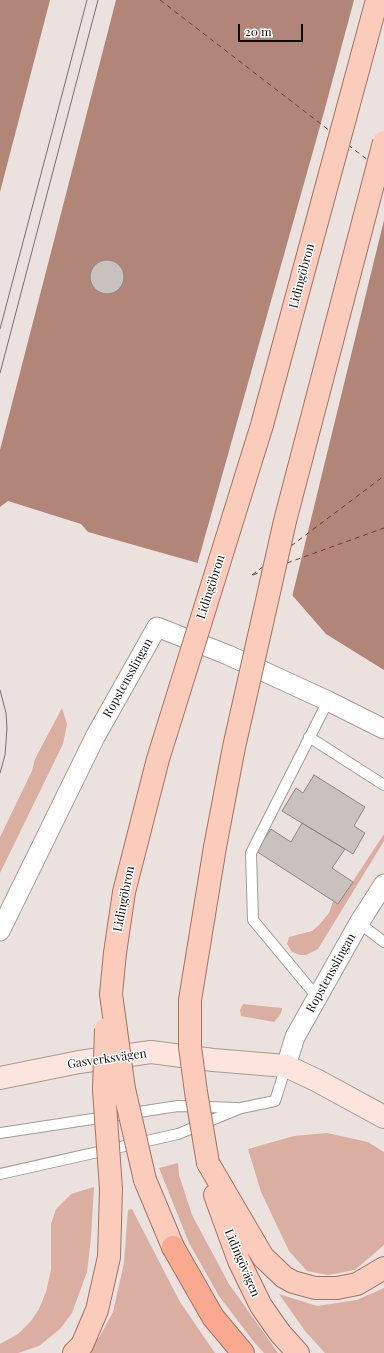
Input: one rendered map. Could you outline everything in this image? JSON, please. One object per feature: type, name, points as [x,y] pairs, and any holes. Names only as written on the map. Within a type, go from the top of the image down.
[{"type":"highway","points":[[173,1247],[213,1317],[243,1353]]},
{"type":"main road","name":"Lidingöbron","points":[[173,1247],[145,1180],[124,1089],[111,994],[115,953],[124,892],[158,759],[262,426],[377,0]]},
{"type":"main road","points":[[384,142],[284,528],[234,747],[215,847],[190,1000],[191,1055],[208,1163],[263,1257],[293,1282],[315,1288],[337,1288],[357,1284],[384,1268]]},
{"type":"main road","points":[[74,1353],[82,1345],[97,1310],[109,1257],[111,1188],[104,1090],[104,1037],[111,994]]},
{"type":"main road","name":"Gasverksvägen","points":[[0,1078],[79,1062],[151,1052],[213,1060],[286,1066]]},
{"type":"main road","points":[[286,1066],[316,1080],[384,1117]]},
{"type":"main road","name":"Lidingövägen","points":[[208,1163],[215,1193],[239,1261],[261,1306],[280,1333],[298,1353]]},
{"type":"street","name":"Ropstensslingan","points":[[0,930],[95,737],[157,627],[228,655],[328,701],[384,729]]},
{"type":"street","name":"Ropstensslingan","points":[[286,1066],[295,1037],[359,923],[384,884]]},
{"type":"lane","points":[[317,997],[253,920],[251,853],[328,701]]},
{"type":"lane","points":[[309,737],[384,785]]},
{"type":"lane","points":[[359,923],[384,942]]},
{"type":"lane","points":[[0,1174],[178,1134],[242,1108],[275,1101],[286,1066]]},
{"type":"lane","points":[[0,1133],[178,1106],[242,1108]]},
{"type":"shaded area","points":[[0,0],[384,0],[384,670],[326,634],[286,588],[88,532],[81,524],[8,501],[0,507]]},
{"type":"shaded area","points":[[62,708],[67,724],[63,744],[0,873],[0,837],[32,771],[35,759]]},
{"type":"shaded area","points":[[384,834],[384,841],[318,949],[306,955],[300,955],[292,952],[287,944],[289,937],[312,931],[319,925],[329,913],[333,901],[338,904]]},
{"type":"shaded area","points":[[243,1004],[282,1008],[282,1010],[274,1022],[241,1016],[240,1010]]},
{"type":"shaded area","points":[[327,1133],[368,1142],[384,1152],[384,1245],[355,1270],[328,1275],[307,1271],[289,1251],[261,1192],[248,1149],[294,1136]]},
{"type":"shaded area","points":[[178,1163],[179,1175],[192,1215],[229,1284],[278,1353],[264,1353],[254,1342],[219,1296],[189,1243],[159,1168]]},
{"type":"shaded area","points":[[94,1187],[87,1272],[72,1313],[60,1329],[39,1346],[18,1353],[0,1353],[0,1344],[18,1334],[31,1321],[39,1309],[46,1292],[51,1270],[51,1224],[56,1209],[71,1194]]},
{"type":"shaded area","points":[[132,1209],[180,1302],[215,1353],[86,1353],[100,1336],[113,1312],[124,1263],[128,1210]]},
{"type":"shaded area","points":[[384,1288],[384,1353],[325,1353],[305,1331],[279,1294],[317,1306],[357,1300]]},
{"type":"pier","points":[[50,0],[116,0],[0,450],[0,192]]},
{"type":"pier","points":[[354,0],[384,0],[384,220],[292,597],[285,589],[197,565]]},
{"type":"building","points":[[104,260],[110,260],[114,261],[121,267],[124,277],[123,284],[117,291],[110,294],[104,294],[100,293],[93,287],[90,280],[90,274],[91,270],[97,263]]},
{"type":"building","points":[[314,775],[365,807],[354,826],[365,833],[353,854],[282,811],[296,788],[303,793]]},
{"type":"building","points":[[302,823],[345,849],[332,868],[353,882],[338,904],[256,851],[271,829],[291,842]]},
{"type":"ferry route","points":[[160,0],[330,131]]},
{"type":"ferry route","points":[[348,145],[368,160]]},
{"type":"ferry route","points":[[291,546],[384,476]]},
{"type":"ferry route","points":[[287,563],[384,528]]},
{"type":"ferry route","points":[[252,575],[264,566]]},
{"type":"ferry route","points":[[253,575],[263,571]]},
{"type":"tram line","points":[[0,329],[87,0]]},
{"type":"tram line","points":[[0,373],[98,0]]},
{"type":"tram line","points":[[0,690],[6,713],[7,728],[5,755],[0,773]]}]
